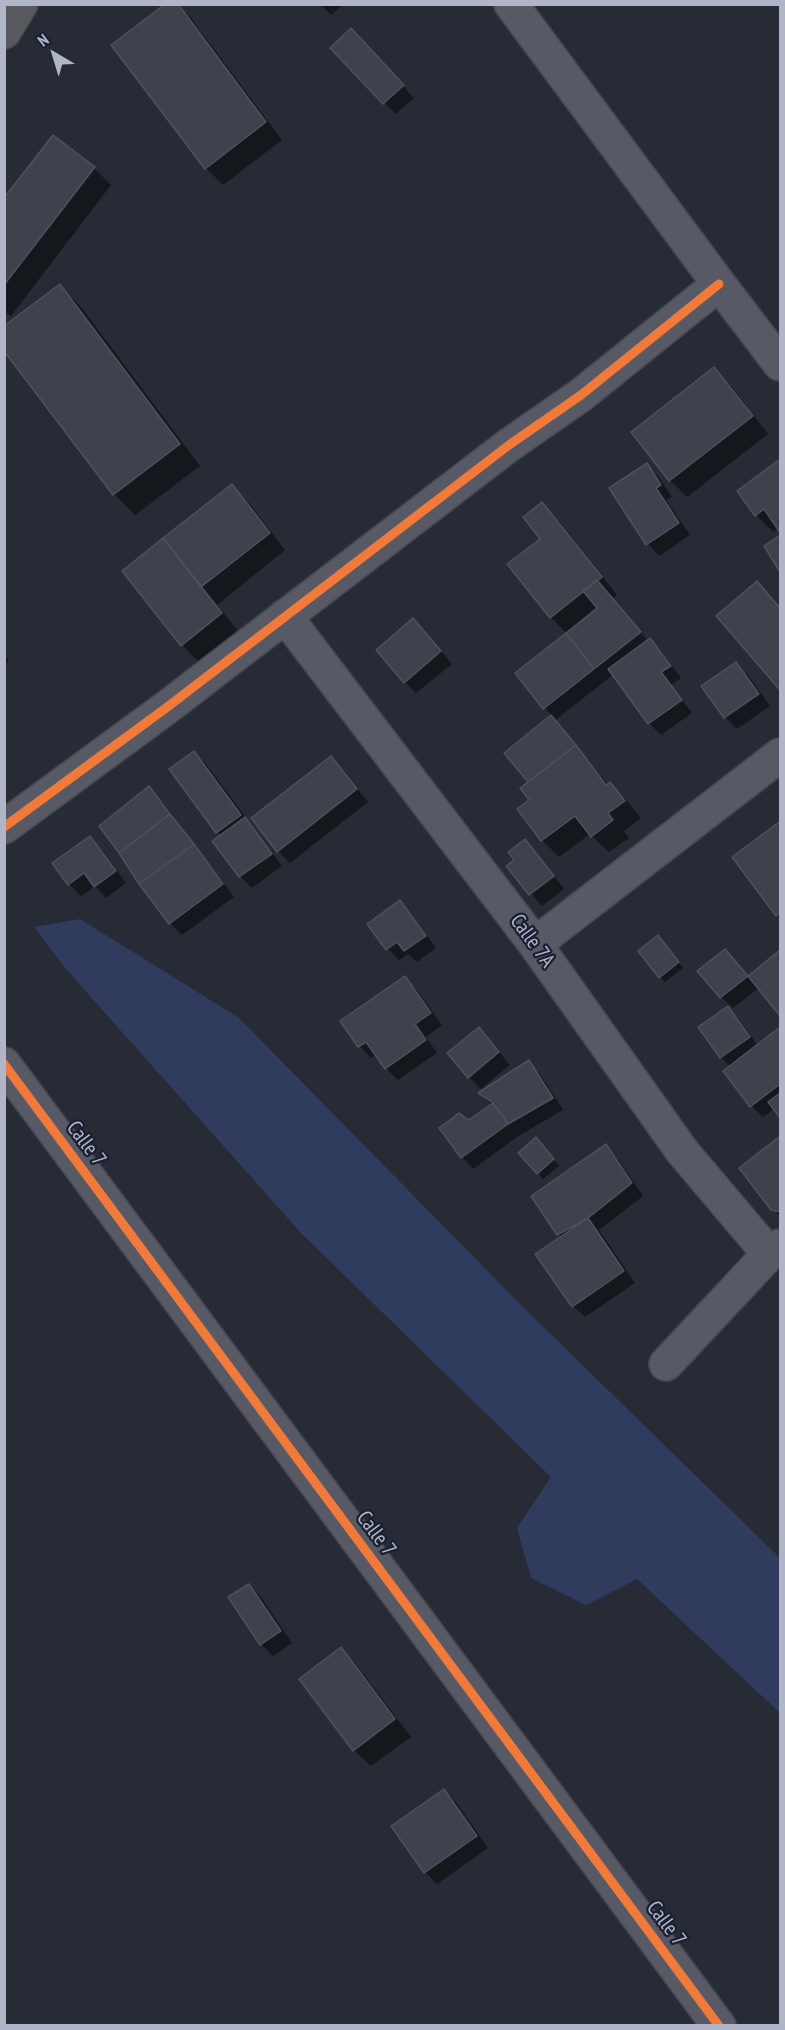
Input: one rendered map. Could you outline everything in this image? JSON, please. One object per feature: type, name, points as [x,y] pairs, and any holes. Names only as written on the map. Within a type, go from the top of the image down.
[{"type":"highway","points":[[4,32],[21,4]]},
{"type":"street","points":[[511,4],[780,364]]},
{"type":"street","points":[[4,827],[166,708],[509,445],[580,395],[719,285]]},
{"type":"street","name":"Calle 7A","points":[[285,616],[535,944],[682,1151],[775,1250]]},
{"type":"street","points":[[535,944],[780,755]]},
{"type":"street","name":"Calle 7","points":[[4,1064],[719,2025]]},
{"type":"street","points":[[666,1364],[775,1250]]},
{"type":"water","points":[[80,919],[239,1018],[521,1305],[780,1558],[780,1713],[637,1579],[586,1605],[531,1578],[517,1528],[551,1477],[301,1233],[65,968],[34,927]]},
{"type":"building","points":[[165,4],[178,4],[266,122],[205,169],[111,45]]},
{"type":"building","points":[[351,28],[404,85],[383,104],[330,48]]},
{"type":"building","points":[[53,135],[95,167],[4,285],[4,198]]},
{"type":"building","points":[[60,284],[180,444],[113,495],[4,351],[4,326]]},
{"type":"building","points":[[714,367],[753,416],[669,481],[631,432]]},
{"type":"building","points":[[780,459],[779,531],[764,509],[755,516],[737,491]]},
{"type":"building","points":[[647,463],[661,485],[656,488],[679,523],[646,545],[609,488]]},
{"type":"building","points":[[232,484],[270,533],[201,587],[163,538]]},
{"type":"building","points":[[542,502],[602,577],[550,618],[507,564],[540,539],[523,517]]},
{"type":"building","points":[[780,535],[780,572],[764,546]]},
{"type":"building","points":[[163,538],[222,613],[181,646],[122,571]]},
{"type":"building","points":[[597,580],[641,632],[594,669],[566,633],[597,608],[583,591]]},
{"type":"building","points":[[757,581],[780,608],[780,690],[716,616]]},
{"type":"building","points":[[413,618],[441,651],[404,683],[376,650]]},
{"type":"building","points":[[566,633],[594,669],[543,709],[515,673]]},
{"type":"building","points":[[650,638],[671,666],[661,672],[682,700],[648,724],[608,669]]},
{"type":"building","points":[[736,662],[759,694],[724,718],[701,686]]},
{"type":"building","points":[[551,715],[576,745],[528,782],[504,753]]},
{"type":"building","points":[[576,745],[606,785],[610,782],[625,801],[608,813],[613,820],[591,837],[575,816],[541,841],[517,809],[529,800],[520,788]]},
{"type":"building","points":[[194,751],[241,815],[216,833],[169,769]]},
{"type":"building","points":[[331,756],[357,789],[277,852],[251,818]]},
{"type":"building","points":[[149,786],[170,814],[119,853],[99,826]]},
{"type":"building","points":[[170,814],[194,844],[139,884],[119,853]]},
{"type":"building","points":[[245,817],[272,854],[239,877],[212,841]]},
{"type":"building","points":[[779,822],[780,913],[776,916],[732,857]]},
{"type":"building","points":[[90,836],[116,871],[94,887],[84,873],[68,885],[52,863]]},
{"type":"building","points":[[525,839],[554,876],[529,895],[506,866],[514,860],[508,852]]},
{"type":"building","points":[[194,844],[223,884],[169,924],[139,884]]},
{"type":"building","points":[[400,900],[426,936],[404,951],[397,942],[386,950],[367,924]]},
{"type":"building","points":[[658,935],[679,962],[659,978],[638,951]]},
{"type":"building","points":[[725,949],[748,976],[720,998],[697,971]]},
{"type":"building","points":[[780,950],[780,1016],[748,976]]},
{"type":"building","points":[[405,976],[431,1013],[415,1024],[426,1040],[385,1069],[366,1042],[358,1047],[340,1021]]},
{"type":"building","points":[[728,1006],[750,1037],[720,1058],[698,1027]]},
{"type":"building","points":[[479,1027],[499,1052],[468,1078],[447,1053]]},
{"type":"building","points":[[780,1027],[780,1084],[750,1107],[723,1071]]},
{"type":"building","points":[[529,1060],[553,1098],[508,1124],[493,1103],[478,1093]]},
{"type":"building","points":[[780,1093],[780,1118],[768,1102]]},
{"type":"building","points":[[493,1103],[508,1124],[461,1158],[439,1128],[459,1113],[469,1120]]},
{"type":"building","points":[[780,1136],[780,1212],[771,1210],[739,1168]]},
{"type":"building","points":[[536,1137],[554,1159],[537,1174],[518,1153]]},
{"type":"building","points":[[606,1144],[632,1183],[588,1218],[557,1235],[531,1196]]},
{"type":"building","points":[[588,1218],[624,1271],[572,1307],[535,1254]]},
{"type":"building","points":[[249,1584],[281,1631],[260,1645],[228,1597]]},
{"type":"building","points":[[341,1647],[395,1719],[353,1751],[299,1679]]},
{"type":"building","points":[[444,1789],[477,1836],[424,1873],[391,1826]]},
{"type":"cycle path","points":[[4,827],[166,708],[509,445],[581,395],[719,284]]},
{"type":"cycle path","points":[[4,1064],[719,2026]]}]
